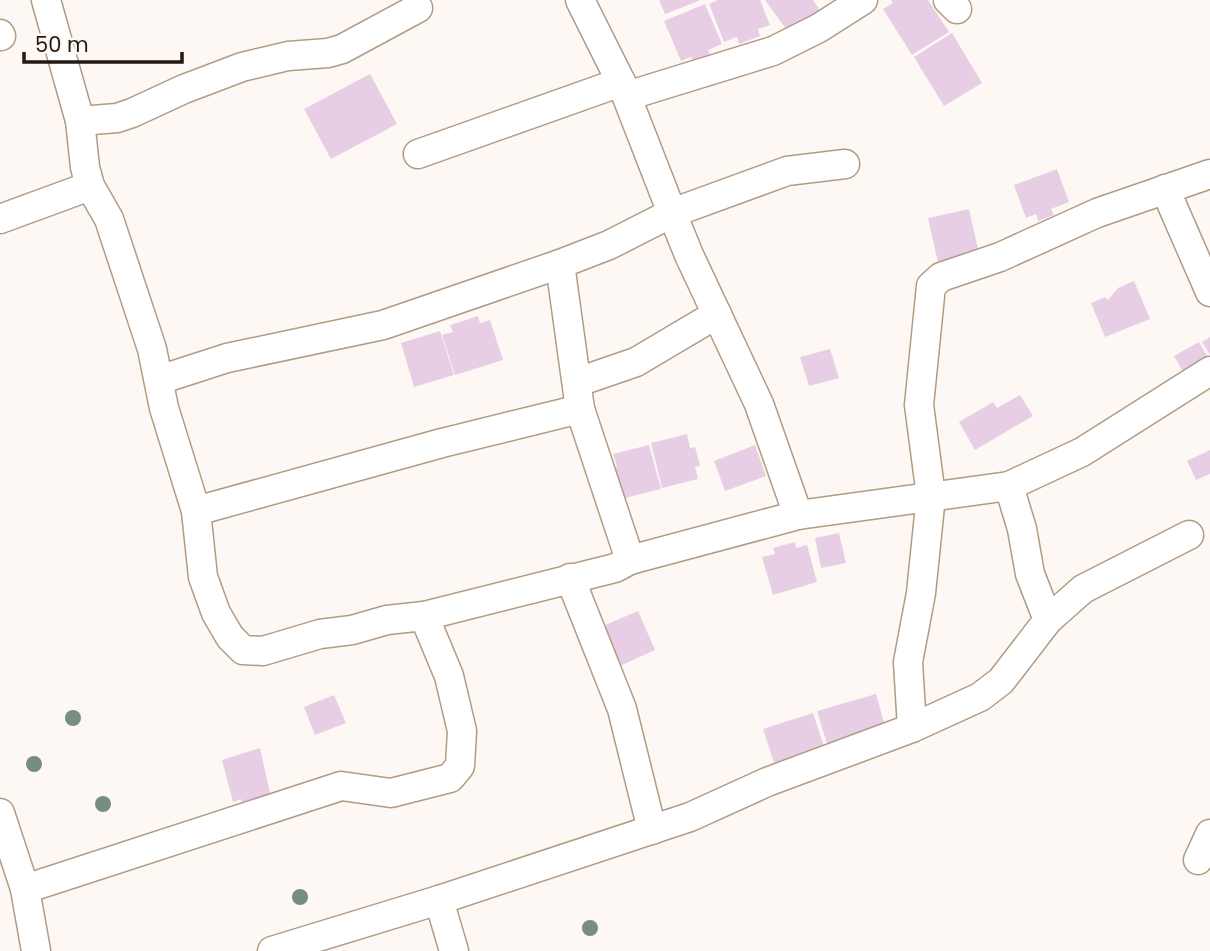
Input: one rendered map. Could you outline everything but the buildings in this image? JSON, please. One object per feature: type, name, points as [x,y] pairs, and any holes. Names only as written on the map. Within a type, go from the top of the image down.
[{"type":"street","points":[[46,0],[80,121],[90,186],[110,219],[152,349],[164,408],[196,511],[203,577],[216,613],[230,637],[243,650],[263,651],[320,634],[352,630],[387,620],[424,616],[615,568],[630,560],[798,515],[1009,486],[1082,452],[1210,371]]},
{"type":"street","points":[[580,0],[624,89],[672,213],[759,404],[798,515]]},
{"type":"street","points":[[418,154],[624,89],[773,51],[819,28],[863,0]]},
{"type":"street","points":[[80,121],[117,118],[242,67],[288,56],[328,53],[342,49],[421,3]]},
{"type":"street","points":[[159,380],[227,358],[383,324],[560,264],[609,245],[672,213],[787,171],[845,164]]},
{"type":"street","points":[[912,729],[908,662],[921,593],[931,496],[919,405],[931,286],[941,277],[1000,257],[1097,212],[1210,174]]},
{"type":"street","points":[[0,219],[90,186]]},
{"type":"street","points":[[1165,189],[1210,292]]},
{"type":"street","points":[[560,264],[579,396],[630,560]]},
{"type":"street","points":[[196,511],[442,443],[579,396],[717,314]]},
{"type":"street","points":[[1009,486],[1022,529],[1030,574],[1048,620]]},
{"type":"street","points":[[272,951],[439,900],[690,817],[767,782],[912,729],[980,697],[1001,681],[1048,620],[1083,589],[1189,535]]},
{"type":"street","points":[[570,578],[622,709],[652,830]]},
{"type":"street","points":[[25,889],[341,786],[391,793],[450,778],[460,766],[462,731],[449,676],[424,616]]},
{"type":"street","points":[[0,813],[25,889],[36,951]]},
{"type":"street","points":[[1198,860],[1210,834]]},
{"type":"street","points":[[439,900],[454,951]]}]
